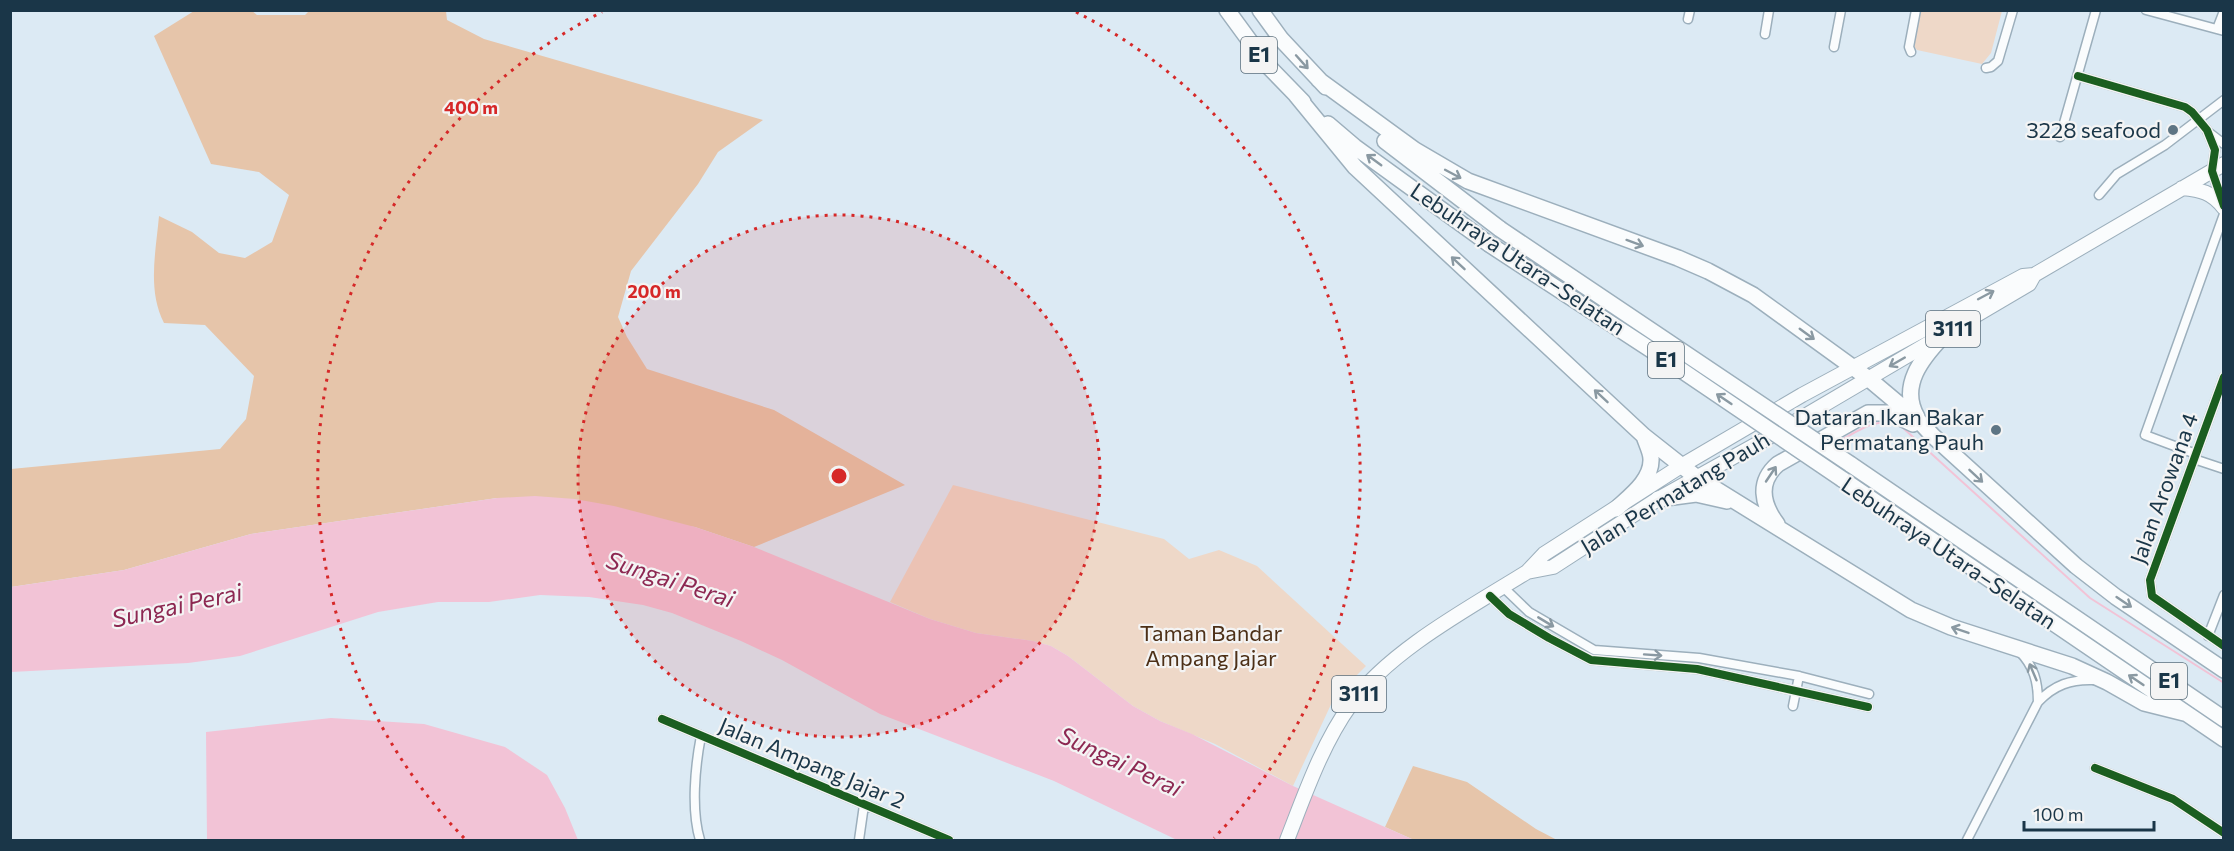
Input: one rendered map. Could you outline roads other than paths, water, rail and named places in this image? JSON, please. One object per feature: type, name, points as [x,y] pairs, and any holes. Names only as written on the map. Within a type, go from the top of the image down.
[{"type":"highway","name":"Lebuhraya Utara–Selatan","points":[[1227,10],[1268,66],[1296,95],[1355,147],[1489,244],[1662,357],[2223,739]]},
{"type":"highway","name":"Lebuhraya Utara–Selatan","points":[[1260,10],[1281,39],[1319,80],[1371,130],[1500,229],[1850,464],[2223,719]]},
{"type":"highway","points":[[1319,80],[1415,150],[1468,181],[1708,271],[1753,295],[1869,379],[1919,421],[2088,576],[2223,670]]},
{"type":"highway","points":[[1296,95],[1355,167],[1644,436],[1696,477],[1911,610],[1952,627],[2072,666],[2144,703],[2184,712]]},
{"type":"highway","points":[[1919,421],[1911,403],[1911,382],[1922,361],[1943,336]]},
{"type":"highway","points":[[1778,526],[1765,505],[1763,496],[1765,481],[1778,464],[1810,445],[1862,416],[1877,412],[1897,415],[1933,436]]},
{"type":"highway","points":[[1616,509],[1642,485],[1648,471],[1651,459],[1644,436]]},
{"type":"highway","points":[[1658,499],[1696,494],[1741,505]]},
{"type":"main road","name":"Jalan Permatang Pauh","points":[[1287,840],[1333,732],[1368,684],[1401,654],[1527,572],[1544,554],[1681,466],[1852,367],[2023,276],[2034,275],[2218,168]]},
{"type":"main road","points":[[2182,188],[2207,192],[2216,197],[2223,207]]},
{"type":"main road","name":"Jalan Permatang Pauh","points":[[1527,572],[1553,567],[1658,499],[1869,379],[2029,284],[2034,275]]},
{"type":"street","points":[[1765,34],[1769,10]]},
{"type":"street","points":[[1834,47],[1841,10]]},
{"type":"street","points":[[1911,52],[1909,47],[1916,10]]},
{"type":"street","points":[[1986,68],[1998,61],[2013,10]]},
{"type":"street","points":[[2060,137],[2096,10]]},
{"type":"street","points":[[2146,10],[2220,30],[2223,11]]},
{"type":"street","points":[[2078,76],[2185,107],[2223,144]]},
{"type":"street","points":[[2099,195],[2117,174],[2165,145],[2223,100]]},
{"type":"street","points":[[2207,130],[2218,168],[2223,207]]},
{"type":"street","points":[[2223,214],[2145,435],[2223,469]]},
{"type":"street","name":"Jalan Arowana 4","points":[[2223,377],[2150,580],[2152,596],[2223,646]]},
{"type":"street","points":[[1503,587],[1529,612],[1594,650],[1699,658],[1799,676],[1869,694]]},
{"type":"street","points":[[2208,636],[2223,595]]},
{"type":"street","points":[[1490,596],[1509,614],[1591,660],[1697,669],[1868,707]]},
{"type":"street","points":[[2016,647],[2032,668],[2038,687],[2038,702]]},
{"type":"street","points":[[1697,669],[1699,658]]},
{"type":"street","points":[[1793,706],[1799,676]]},
{"type":"street","points":[[1967,840],[2038,702],[2053,689],[2073,681],[2107,682]]},
{"type":"street","name":"Jalan Ampang Jajar 2","points":[[662,719],[949,840]]},
{"type":"street","points":[[700,840],[695,816],[701,736]]},
{"type":"street","points":[[2095,768],[2173,799],[2223,833]]},
{"type":"street","points":[[859,840],[864,805]]},
{"type":"water","name":"Sungai Perai","points":[[535,496],[575,499],[614,506],[695,527],[754,547],[930,619],[976,633],[1033,641],[1051,646],[1068,656],[1133,706],[1160,721],[1192,734],[1293,786],[1414,840],[1177,840],[1054,781],[880,714],[782,660],[741,641],[672,613],[643,605],[589,597],[540,595],[489,602],[438,602],[378,612],[240,656],[188,663],[11,672],[11,587],[124,570],[251,534],[497,498]]},
{"type":"water","points":[[331,718],[424,724],[505,747],[547,775],[565,808],[578,840],[207,840],[206,732]]},
{"type":"waterway","points":[[1838,442],[1877,423],[1902,427],[2090,598],[2224,683]]},
{"type":"place","name":"3228 seafood","points":[[2173,130]]},
{"type":"place","name":"Dataran Ikan Bakar Permatang Pauh","points":[[1996,430]]},
{"type":"park label","name":"Taman Bandar Ampang Jajar","points":[[1211,646]]}]
